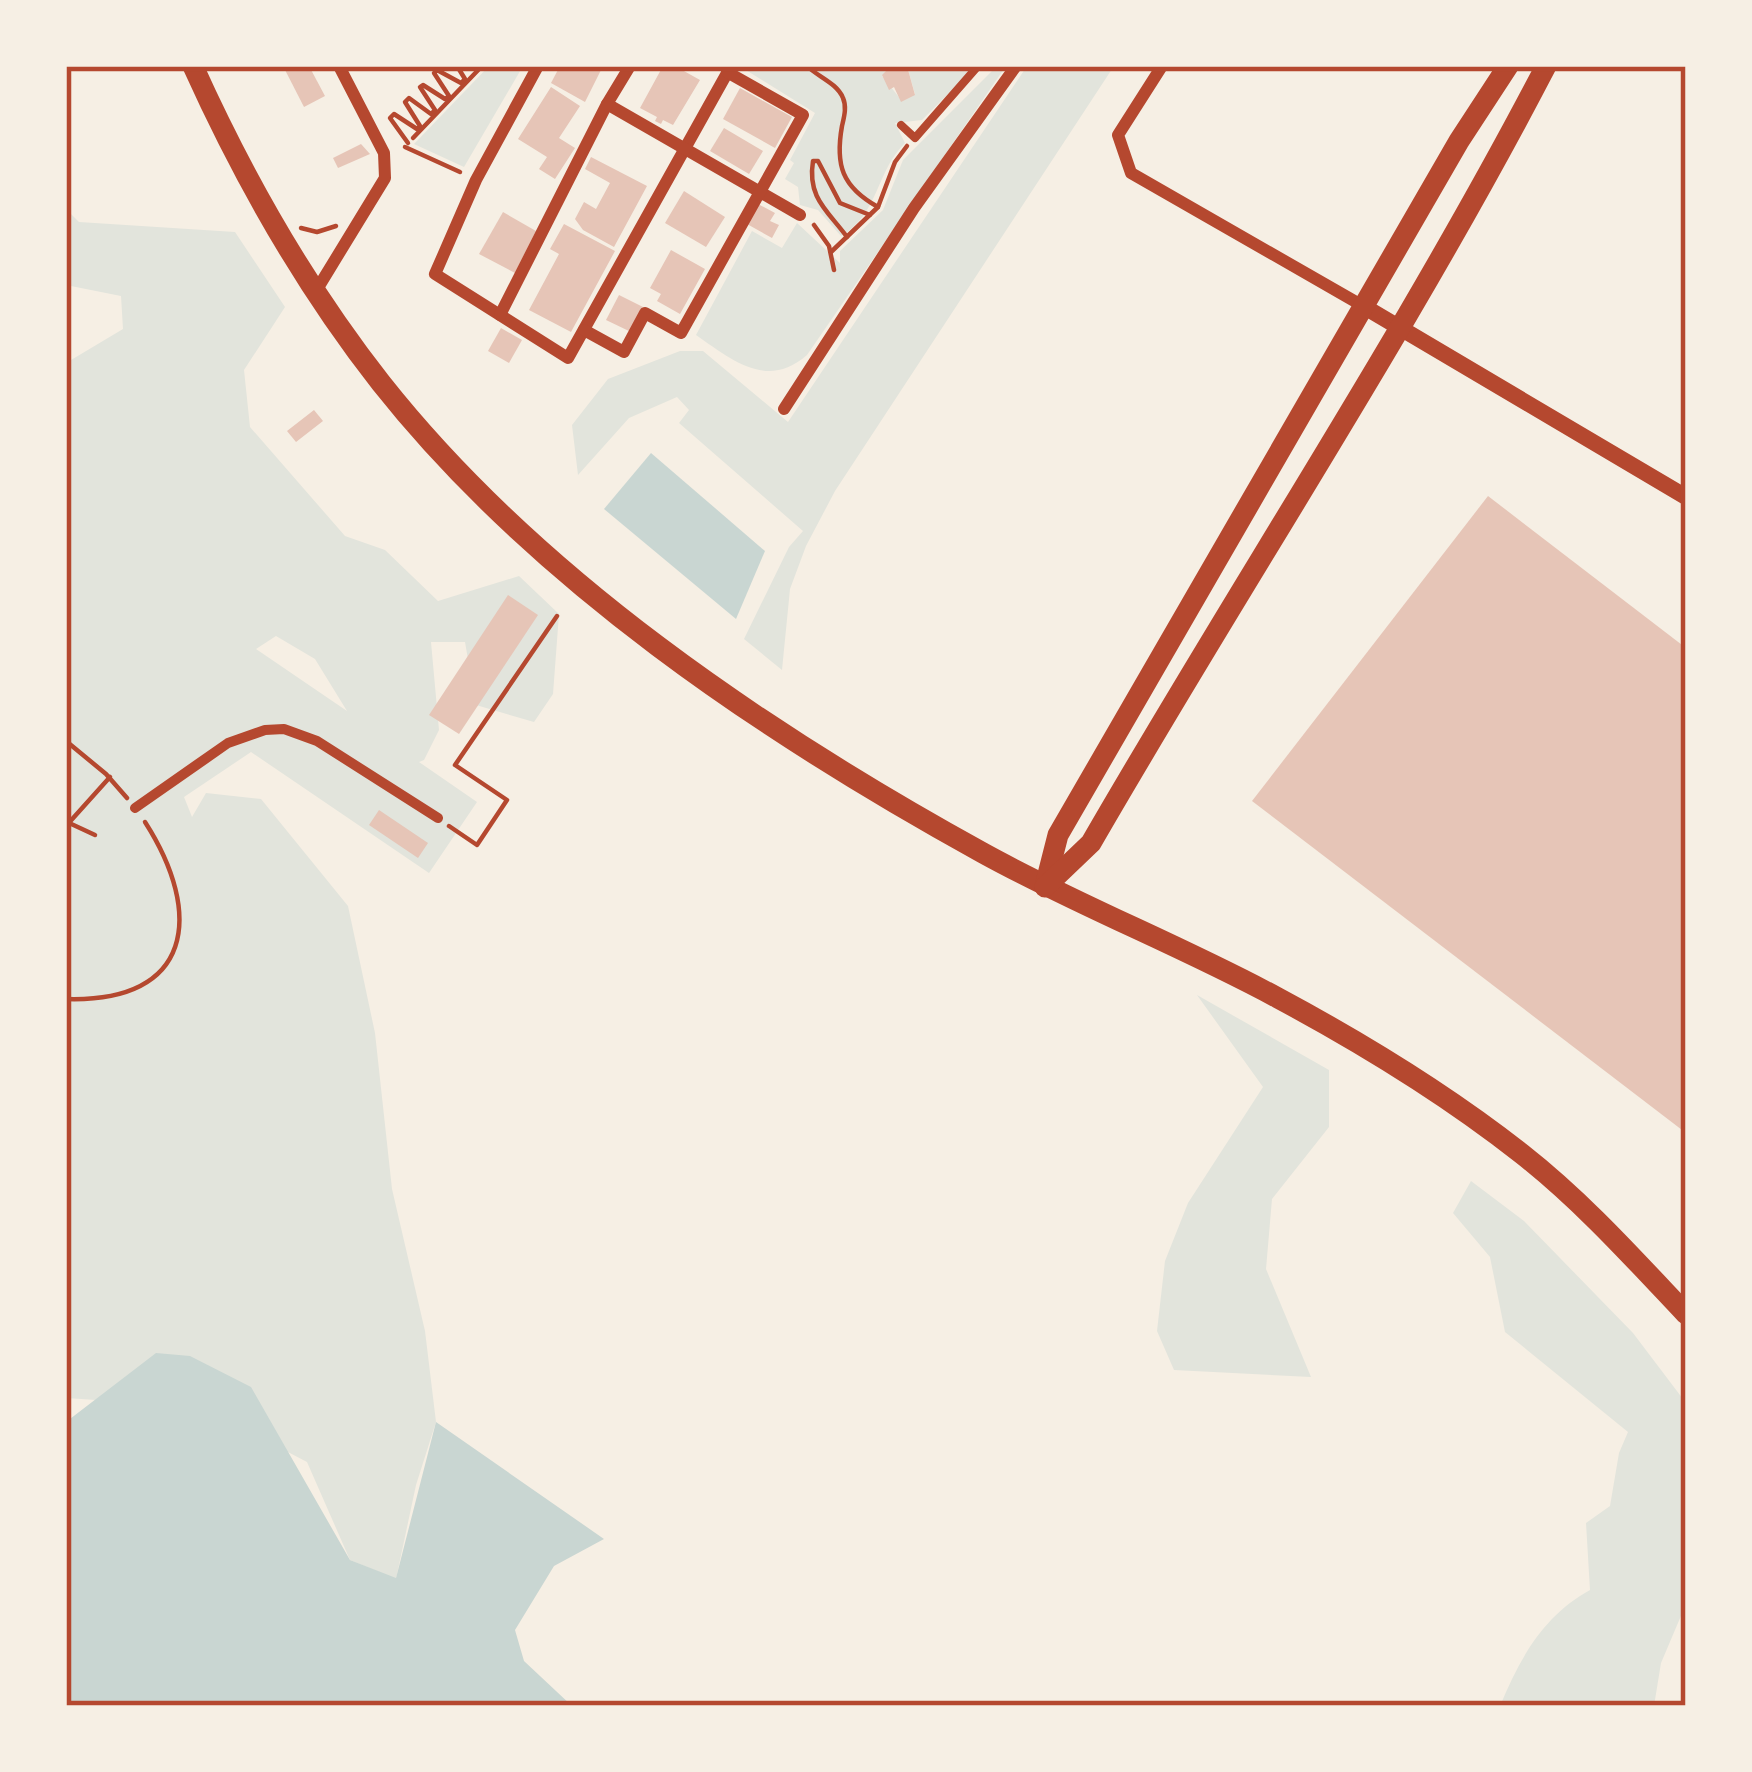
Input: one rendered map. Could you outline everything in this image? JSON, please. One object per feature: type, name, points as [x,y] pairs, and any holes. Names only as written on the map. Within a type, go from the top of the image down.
[{"type":"main road","points":[[193,66],[259,202],[315,292],[382,384],[442,454],[572,575],[685,664],[896,804],[1045,886],[1290,1005],[1458,1108],[1524,1156],[1623,1247],[1686,1314]]},
{"type":"main road","points":[[1045,886],[1058,835],[1459,141],[1508,66]]},
{"type":"main road","points":[[1045,886],[1091,844],[1400,328],[1546,66]]},
{"type":"street","points":[[315,292],[385,178],[384,153],[339,66]]},
{"type":"street","points":[[538,66],[476,180],[435,274],[568,358],[729,69],[803,116],[681,333],[645,314],[624,352],[584,330]]},
{"type":"street","points":[[500,315],[630,66]]},
{"type":"street","points":[[784,410],[800,399],[914,208],[1016,66]]},
{"type":"street","points":[[1162,66],[1118,135],[1131,172],[1686,497]]},
{"type":"street","points":[[608,104],[800,215]]},
{"type":"street","points":[[135,808],[228,743],[265,730],[284,729],[317,741],[438,818]]},
{"type":"lane","points":[[901,125],[915,137],[979,66]]},
{"type":"path","points":[[457,66],[465,79],[461,83],[437,70],[434,73],[449,95],[446,99],[420,87],[435,110],[431,114],[409,98],[405,103],[420,126],[417,129],[394,114],[390,118],[408,142],[462,173]]},
{"type":"path","points":[[408,142],[482,66]]},
{"type":"path","points":[[807,66],[842,95],[846,109],[838,150],[841,171],[854,192],[878,207]]},
{"type":"path","points":[[831,252],[878,207],[905,148]]},
{"type":"path","points":[[847,237],[815,197],[813,161],[818,161],[840,203],[870,214]]},
{"type":"path","points":[[800,215],[819,230],[834,270]]},
{"type":"path","points":[[438,818],[477,845],[507,800],[455,765],[557,616]]},
{"type":"path","points":[[66,741],[110,778],[135,808],[162,851],[178,902],[176,947],[168,964],[145,986],[111,998],[66,999]]},
{"type":"path","points":[[95,835],[67,824],[110,778]]},
{"type":"shaded area","points":[[489,66],[523,66],[464,167],[414,144]]},
{"type":"shaded area","points":[[891,66],[882,76],[902,101],[915,94],[907,66],[973,69],[922,120],[895,123],[905,143],[863,216],[841,236],[818,210],[800,205],[798,187],[785,179],[815,113],[741,67]]},
{"type":"shaded area","points":[[997,66],[1006,66],[807,355],[792,365],[764,371],[736,362],[696,335],[752,231],[782,248],[797,223],[840,263],[840,251],[883,210],[903,160]]},
{"type":"shaded area","points":[[1027,66],[1114,66],[835,491],[790,589],[782,670],[744,639],[789,547],[803,531],[679,423],[689,410],[677,397],[629,418],[578,475],[572,425],[608,379],[680,351],[703,351],[788,422]]},
{"type":"shaded area","points":[[66,209],[79,222],[235,232],[285,307],[244,370],[250,427],[345,536],[385,550],[438,601],[519,576],[559,614],[553,694],[534,722],[476,705],[465,642],[431,642],[439,730],[419,762],[477,802],[429,873],[251,752],[184,797],[192,817],[206,793],[261,799],[348,906],[375,1033],[392,1189],[425,1331],[436,1422],[416,1485],[396,1579],[350,1560],[307,1462],[202,1407],[66,1398],[66,363],[123,329],[121,296],[66,285]],"holes":[[[276,636],[315,659],[347,711],[256,649]]]},
{"type":"shaded area","points":[[651,453],[765,551],[736,619],[604,509]]},
{"type":"shaded area","points":[[1197,995],[1329,1070],[1329,1127],[1272,1199],[1266,1269],[1311,1377],[1174,1370],[1157,1331],[1165,1261],[1188,1203],[1263,1087]]},
{"type":"shaded area","points":[[1471,1181],[1524,1221],[1633,1333],[1686,1403],[1686,1604],[1661,1663],[1654,1706],[1500,1706],[1546,1625],[1590,1590],[1586,1523],[1610,1506],[1619,1453],[1628,1432],[1505,1332],[1490,1257],[1453,1213]]},
{"type":"shaded area","points":[[156,1353],[190,1356],[251,1387],[350,1560],[396,1578],[436,1422],[604,1539],[554,1566],[515,1630],[524,1661],[572,1706],[66,1706],[66,1422]]},
{"type":"building","points":[[283,66],[309,66],[325,96],[304,107]]},
{"type":"building","points":[[560,66],[603,66],[585,102],[551,83]]},
{"type":"building","points":[[663,66],[675,66],[700,80],[673,125],[655,121],[657,117],[640,108]]},
{"type":"building","points":[[891,66],[907,66],[915,95],[901,102],[894,87],[889,90],[882,75]]},
{"type":"building","points":[[551,87],[580,106],[559,138],[575,148],[555,179],[539,169],[547,157],[518,139]]},
{"type":"building","points":[[740,88],[792,117],[775,148],[723,119]]},
{"type":"building","points":[[724,128],[763,151],[749,174],[710,151]]},
{"type":"building","points":[[361,144],[370,154],[338,168],[333,158]]},
{"type":"building","points":[[591,157],[647,186],[614,247],[583,230],[575,219],[584,202],[596,209],[610,183],[585,169]]},
{"type":"building","points":[[684,191],[725,217],[706,247],[665,223]]},
{"type":"building","points":[[758,204],[775,213],[770,221],[779,225],[772,238],[747,224]]},
{"type":"building","points":[[503,212],[536,231],[515,273],[479,254]]},
{"type":"building","points":[[564,224],[615,251],[571,332],[529,310],[559,254],[550,249]]},
{"type":"building","points":[[671,250],[705,269],[680,314],[657,301],[661,294],[650,288]]},
{"type":"building","points":[[619,295],[643,307],[631,332],[606,320]]},
{"type":"building","points":[[501,328],[522,340],[509,363],[488,351]]},
{"type":"building","points":[[314,410],[323,421],[296,442],[287,431]]},
{"type":"building","points":[[1488,496],[1686,648],[1686,1133],[1252,801]]},
{"type":"building","points":[[508,595],[538,615],[459,734],[429,715]]},
{"type":"building","points":[[379,810],[428,843],[418,858],[369,825]]}]
